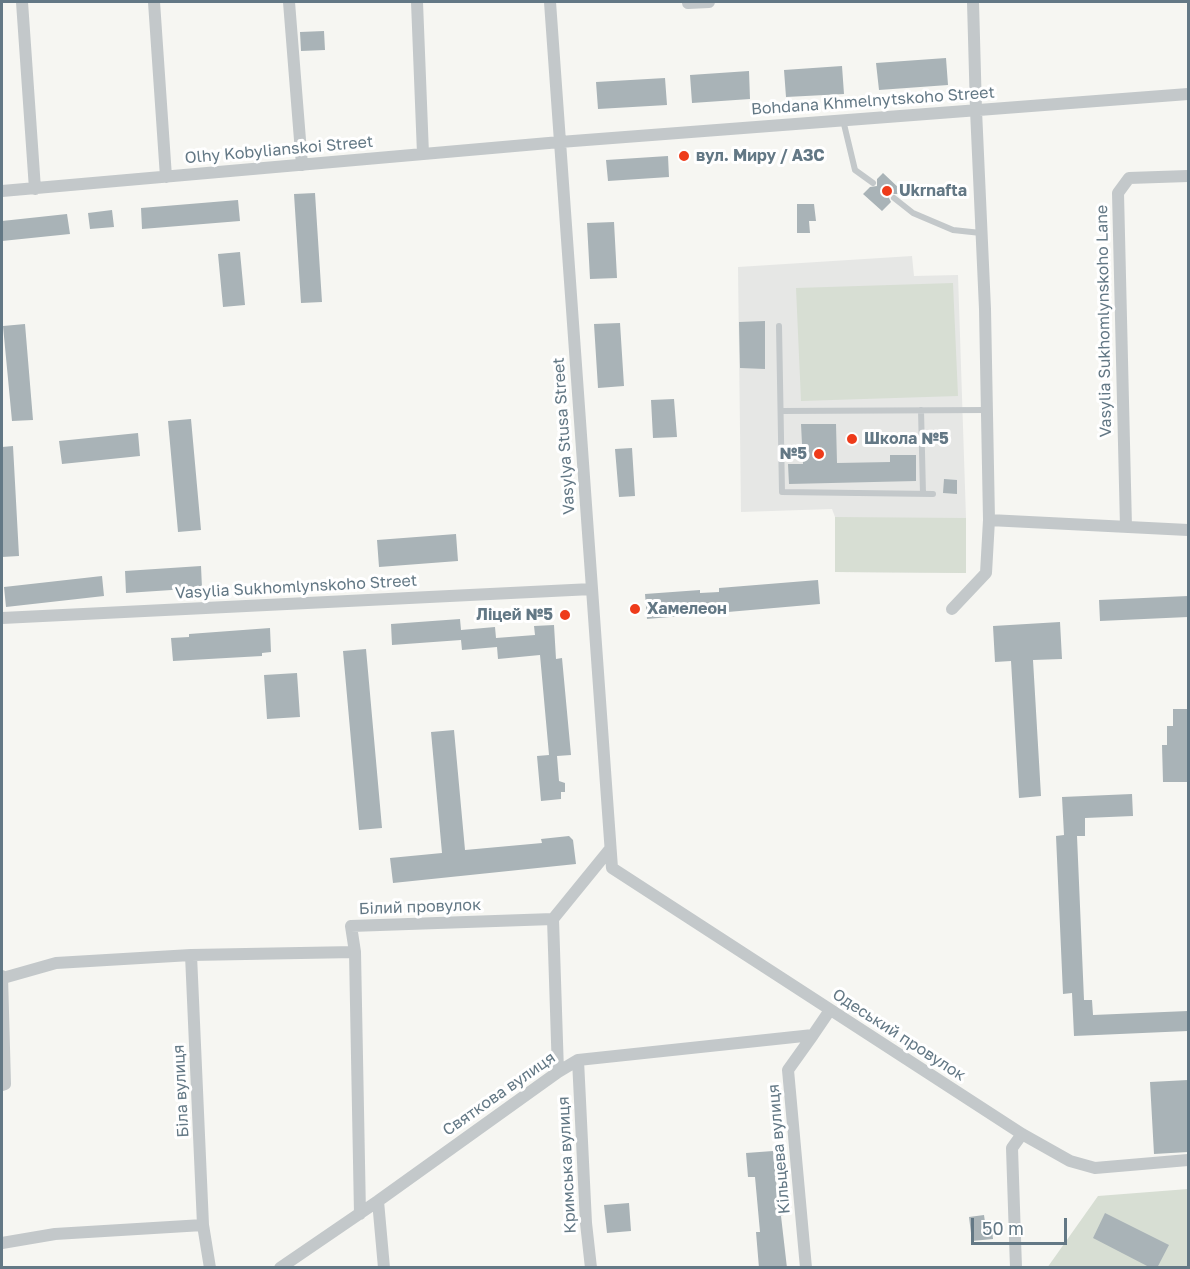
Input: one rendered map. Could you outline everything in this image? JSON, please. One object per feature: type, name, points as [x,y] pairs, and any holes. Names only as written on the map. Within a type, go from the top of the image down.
[{"type":"street","points":[[22,2],[35,189]]},
{"type":"street","points":[[154,2],[166,177]]},
{"type":"street","points":[[289,2],[302,165]]},
{"type":"street","points":[[417,2],[423,154]]},
{"type":"street","name":"Vasylya Stusa Street","points":[[550,2],[612,868]]},
{"type":"street","points":[[688,3],[709,2]]},
{"type":"street","points":[[952,609],[986,573],[989,520],[973,2]]},
{"type":"street","name":"Bohdana Khmelnytskoho Street","points":[[560,142],[1188,94]]},
{"type":"street","name":"Olhy Kobylianskoi Street","points":[[2,191],[560,142]]},
{"type":"street","name":"Vasylia Sukhomlynskoho Lane","points":[[1126,527],[1118,194],[1129,178],[1188,176]]},
{"type":"street","points":[[989,520],[1188,530]]},
{"type":"street","name":"Vasylia Sukhomlynskoho Street","points":[[2,618],[592,589]]},
{"type":"street","points":[[558,1072],[553,919],[610,849]]},
{"type":"street","name":"Одеський провулок","points":[[612,868],[1022,1134],[1070,1161],[1095,1168],[1188,1160]]},
{"type":"street","name":"Білий провулок","points":[[360,1214],[355,952],[351,926],[553,919]]},
{"type":"street","points":[[2,1085],[5,1084],[2,977],[56,963],[191,955],[355,952]]},
{"type":"street","name":"Біла вулиця","points":[[191,955],[203,1225],[212,1266]]},
{"type":"street","points":[[813,1035],[830,1010]]},
{"type":"street","name":"Святкова вулиця","points":[[280,1268],[578,1060],[813,1035]]},
{"type":"street","name":"Кільцева вулиця","points":[[806,1268],[789,1070],[813,1035]]},
{"type":"street","name":"Кримська вулиця","points":[[578,1060],[586,1223],[591,1268]]},
{"type":"street","points":[[1016,1268],[1012,1148],[1022,1134]]},
{"type":"street","points":[[378,1201],[384,1268]]},
{"type":"street","points":[[2,1243],[55,1234],[203,1225]]},
{"type":"lane","points":[[843,120],[855,170],[873,183]]},
{"type":"lane","points":[[894,198],[913,213],[953,230],[981,233]]},
{"type":"lane","points":[[779,326],[782,492],[933,494]]},
{"type":"lane","points":[[780,411],[987,411]]},
{"type":"lane","points":[[921,411],[923,494]]},
{"type":"shaded area","name":"Школа №5","points":[[912,256],[914,276],[958,275],[966,573],[835,572],[835,517],[832,509],[741,512],[738,267]]},
{"type":"shaded area","points":[[953,283],[958,396],[801,401],[796,288]]},
{"type":"shaded area","points":[[835,517],[966,518],[966,573],[835,572]]},
{"type":"shaded area","points":[[1188,1189],[1188,1267],[1047,1268],[1098,1196]]},
{"type":"building","points":[[324,31],[325,50],[301,51],[300,32]]},
{"type":"building","points":[[946,58],[948,85],[879,90],[876,63]]},
{"type":"building","points":[[842,66],[844,94],[786,97],[784,70]]},
{"type":"building","points":[[749,71],[750,99],[692,103],[690,75]]},
{"type":"building","points":[[665,78],[667,105],[598,109],[596,82]]},
{"type":"building","points":[[668,156],[669,177],[608,181],[606,160]]},
{"type":"building","points":[[883,173],[901,190],[898,194],[890,194],[891,202],[882,211],[863,194],[870,187],[877,186],[877,179]]},
{"type":"building","points":[[315,193],[322,302],[301,303],[294,194]]},
{"type":"building","points":[[238,200],[240,221],[142,229],[141,208]]},
{"type":"building","points":[[797,204],[814,204],[816,221],[809,221],[810,233],[797,233]]},
{"type":"building","points":[[112,210],[114,227],[90,229],[88,213]]},
{"type":"building","points":[[67,214],[70,234],[2,241],[2,221]]},
{"type":"building","points":[[614,222],[617,278],[590,279],[587,223]]},
{"type":"building","points":[[240,252],[245,305],[223,307],[218,254]]},
{"type":"building","points":[[765,321],[765,369],[740,368],[739,322]]},
{"type":"building","points":[[620,323],[624,386],[598,388],[594,324]]},
{"type":"building","points":[[25,324],[33,420],[12,421],[3,326]]},
{"type":"building","points":[[674,399],[677,437],[653,438],[651,400]]},
{"type":"building","points":[[191,419],[201,530],[178,532],[168,421]]},
{"type":"building","name":"№5","points":[[801,424],[836,424],[837,463],[890,462],[890,455],[916,455],[916,481],[789,484],[788,464],[803,464]]},
{"type":"building","points":[[138,433],[140,456],[62,464],[59,441]]},
{"type":"building","points":[[13,446],[19,556],[2,557],[2,447]]},
{"type":"building","points":[[632,448],[635,496],[619,497],[615,449]]},
{"type":"building","points":[[944,479],[957,480],[957,494],[943,493]]},
{"type":"building","points":[[456,534],[458,561],[379,567],[377,540]]},
{"type":"building","points":[[201,566],[202,588],[126,593],[125,571]]},
{"type":"building","points":[[102,576],[104,596],[6,607],[4,587]]},
{"type":"building","points":[[818,580],[820,604],[647,619],[645,594],[700,590],[700,593],[719,592],[719,588]]},
{"type":"building","points":[[1188,596],[1188,617],[1100,621],[1099,600]]},
{"type":"building","points":[[460,619],[461,630],[495,627],[496,638],[535,635],[534,626],[554,625],[556,659],[562,658],[571,755],[557,756],[559,781],[565,783],[565,792],[561,792],[561,799],[541,801],[537,756],[549,755],[540,655],[498,659],[497,647],[462,650],[461,640],[392,645],[391,624]]},
{"type":"building","points":[[1060,622],[1062,659],[1033,660],[1041,796],[1019,798],[1011,661],[995,662],[993,626]]},
{"type":"building","points":[[270,628],[271,652],[262,653],[262,656],[173,661],[171,638],[189,637],[189,634]]},
{"type":"building","points":[[366,649],[382,828],[359,830],[343,651]]},
{"type":"building","points":[[297,673],[300,717],[267,719],[264,675]]},
{"type":"building","points":[[1173,709],[1188,709],[1188,782],[1163,782],[1162,745],[1167,745],[1167,726],[1173,726]]},
{"type":"building","points":[[454,730],[465,850],[542,843],[541,839],[569,836],[573,840],[576,864],[393,883],[390,858],[442,853],[431,732]]},
{"type":"building","points":[[1132,794],[1133,816],[1085,818],[1085,836],[1077,836],[1084,1000],[1092,1000],[1093,1015],[1188,1011],[1188,1031],[1074,1036],[1072,993],[1063,994],[1056,836],[1064,835],[1062,797]]},
{"type":"building","points":[[1188,1080],[1188,1152],[1154,1154],[1150,1082]]},
{"type":"building","points":[[773,1151],[777,1189],[780,1189],[784,1215],[781,1216],[787,1268],[759,1268],[756,1232],[760,1232],[755,1177],[748,1177],[746,1153]]},
{"type":"building","points":[[629,1203],[631,1231],[607,1233],[604,1205]]},
{"type":"building","points":[[1105,1213],[1169,1245],[1157,1268],[1151,1268],[1093,1238]]},
{"type":"building","points":[[984,1215],[985,1222],[991,1221],[993,1239],[972,1241],[969,1217]]},
{"type":"place","name":"вул. Миру / АЗС","points":[[684,156]]},
{"type":"place","name":"Ukrnafta","points":[[887,191]]},
{"type":"place","name":"Школа №5","points":[[852,439]]},
{"type":"place","name":"№5","points":[[819,454]]},
{"type":"place","name":"Хамелеон","points":[[635,609]]},
{"type":"place","name":"Ліцей №5","points":[[565,615]]}]
